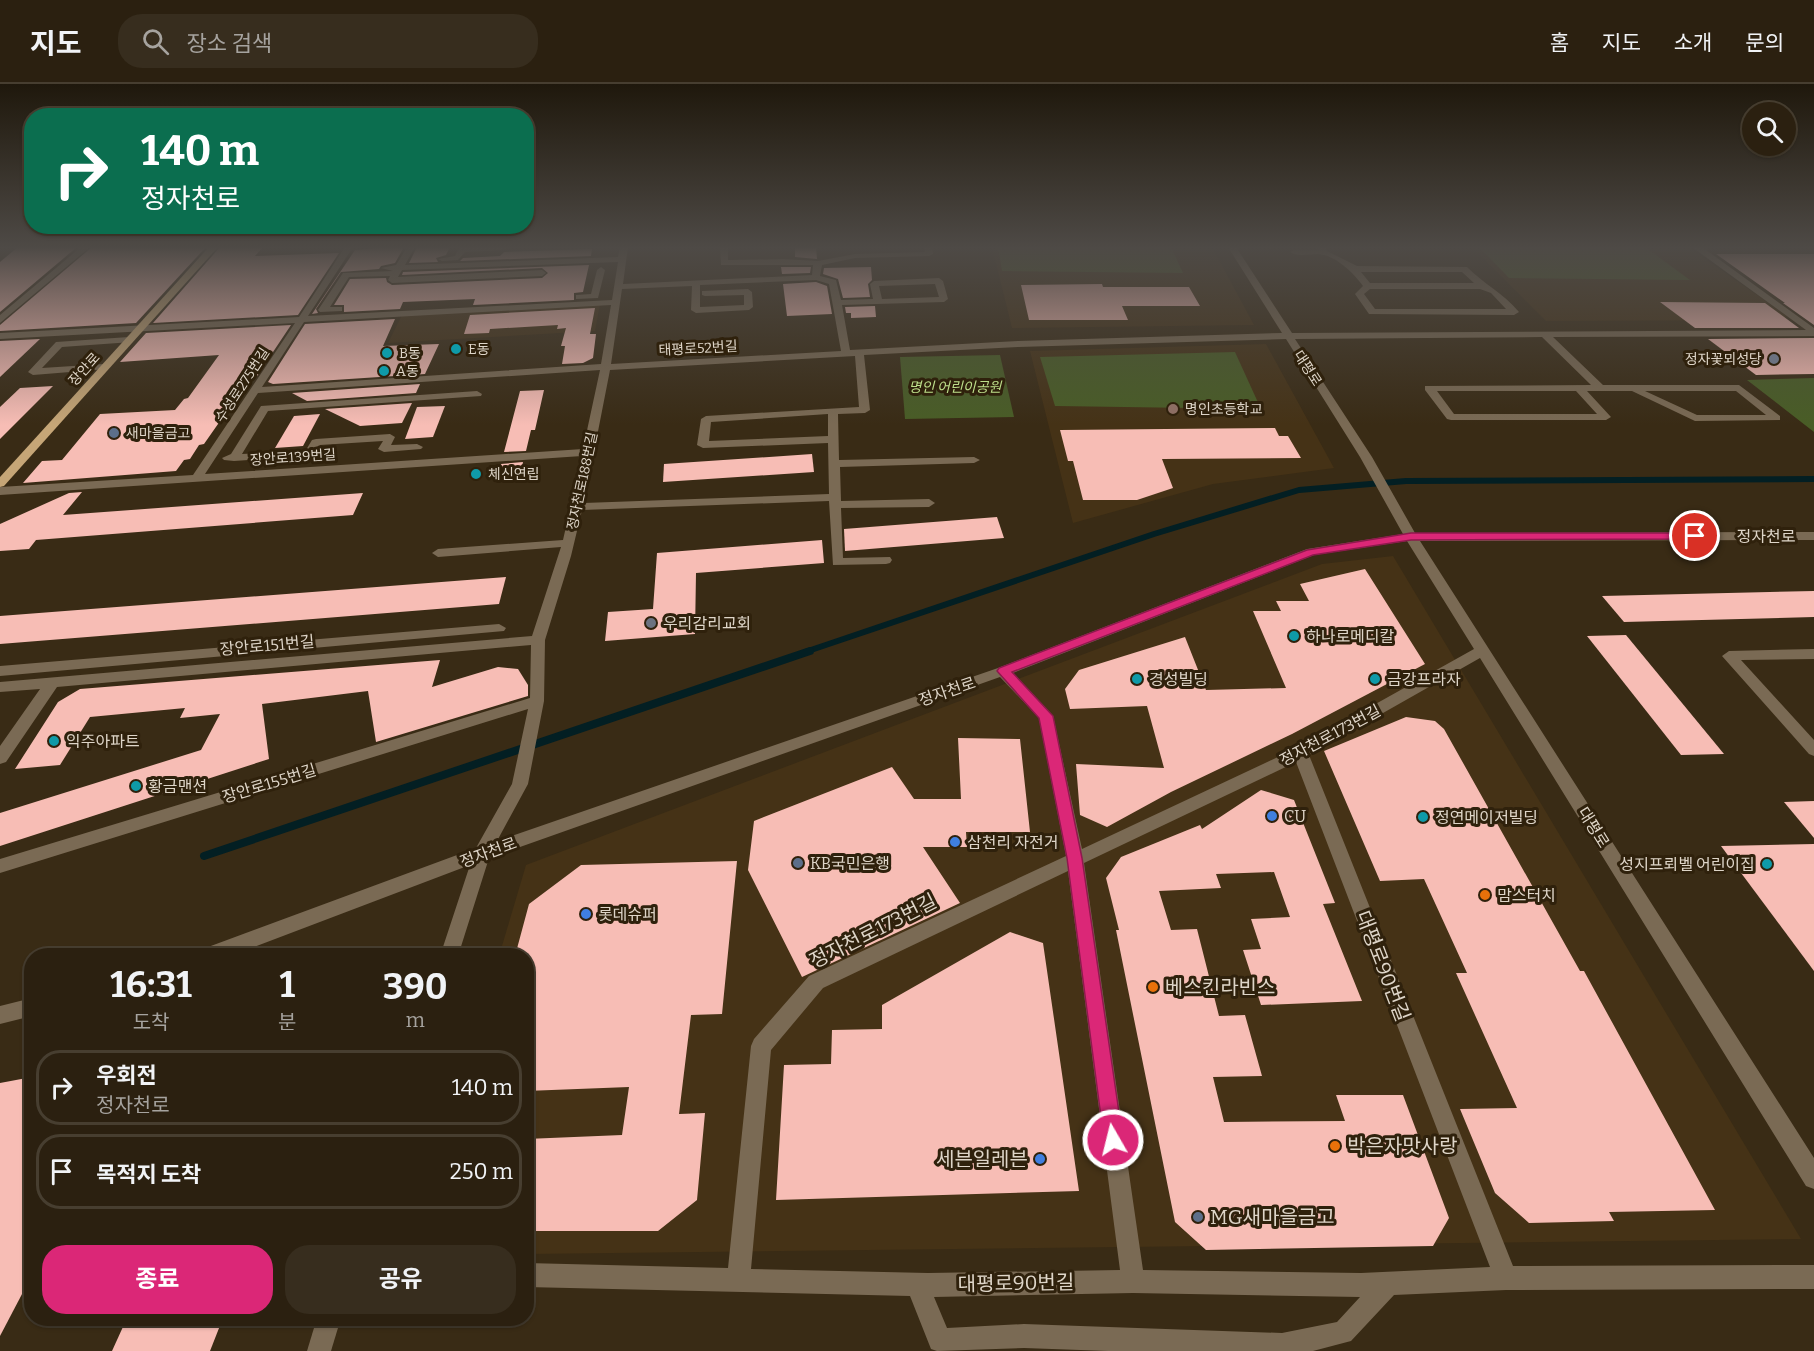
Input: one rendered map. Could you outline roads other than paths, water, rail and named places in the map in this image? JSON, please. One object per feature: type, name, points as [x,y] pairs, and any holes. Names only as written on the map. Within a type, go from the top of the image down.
[{"type":"main road","name":"장안로","points":[[0,484],[160,306]]},
{"type":"street","points":[[0,320],[17,306]]},
{"type":"street","name":"수성로275번길","points":[[197,478],[310,306]]},
{"type":"street","points":[[325,306],[323,310],[398,306]]},
{"type":"street","points":[[0,336],[536,306]]},
{"type":"street","name":"정자천로188번길","points":[[482,854],[520,784],[537,701],[538,640],[577,507],[616,306]]},
{"type":"street","points":[[696,306],[696,310],[749,306]]},
{"type":"street","points":[[838,306],[846,353]]},
{"type":"street","name":"대평로","points":[[1268,306],[1366,457],[1411,537],[1814,1178]]},
{"type":"street","points":[[1368,306],[1372,312],[1514,312],[1508,306]]},
{"type":"street","points":[[1777,306],[1814,333]]},
{"type":"street","name":"태평로52번길","points":[[255,390],[997,345],[1287,336],[1814,333]]},
{"type":"street","points":[[1546,336],[1600,388]]},
{"type":"street","points":[[104,367],[33,372],[59,344],[129,340]]},
{"type":"street","points":[[833,439],[703,445],[706,418],[865,410],[859,352]]},
{"type":"street","points":[[417,398],[424,379]]},
{"type":"street","points":[[1579,388],[1606,417],[1451,417],[1430,388],[1533,388],[1579,388],[1600,388],[1631,388],[1739,388],[1776,418],[1695,418],[1631,388]]},
{"type":"street","points":[[234,458],[265,408],[477,394]]},
{"type":"street","points":[[833,411],[837,562],[886,560]]},
{"type":"street","points":[[210,459],[310,453],[316,442],[390,437],[384,449],[417,447]]},
{"type":"street","name":"장안로139번길","points":[[0,491],[589,452]]},
{"type":"street","points":[[834,464],[974,460]]},
{"type":"street","points":[[577,507],[835,501],[929,503]]},
{"type":"street","name":"정자천로","points":[[229,948],[482,854],[1003,671],[1311,552],[1411,537],[1814,536]]},
{"type":"street","points":[[438,553],[568,543]]},
{"type":"street","points":[[0,671],[499,628]]},
{"type":"street","name":"장안로151번길","points":[[0,687],[538,640]]},
{"type":"street","name":"정자천로173번길","points":[[738,1281],[761,1046],[816,982],[1300,753],[1483,650]]},
{"type":"street","points":[[1814,654],[1729,656],[1814,750]]},
{"type":"street","points":[[128,675],[137,659]]},
{"type":"street","points":[[1003,671],[1046,716],[1075,858],[1133,1281]]},
{"type":"street","points":[[0,758],[52,683]]},
{"type":"street","name":"장안로155번길","points":[[0,866],[537,701]]},
{"type":"street","name":"대평로90번길","points":[[1300,753],[1506,1278]]},
{"type":"street","points":[[452,948],[482,854]]},
{"type":"street","points":[[0,1015],[24,1009]]},
{"type":"street","name":"대평로90번길","points":[[534,1275],[917,1284],[1133,1281],[1388,1284],[1506,1278],[1814,1277]]},
{"type":"street","points":[[917,1284],[940,1340],[1024,1336],[1282,1345],[1343,1333],[1388,1284]]},
{"type":"street","points":[[319,1351],[327,1326]]},
{"type":"waterway","points":[[805,652],[1154,534],[1299,490],[1406,481],[1814,479]]},
{"type":"waterway","points":[[204,856],[810,651]]},
{"type":"place","name":"E동","points":[[456,349]]},
{"type":"place","name":"B동","points":[[387,353]]},
{"type":"place","name":"정자꽃뫼성당","points":[[1774,359]]},
{"type":"place","name":"A동","points":[[384,371]]},
{"type":"place","name":"명인초등학교","points":[[1173,409]]},
{"type":"place","name":"새마을금고","points":[[114,433]]},
{"type":"place","name":"체신연립","points":[[476,474]]},
{"type":"place","name":"우리감리교회","points":[[651,623]]},
{"type":"place","name":"하나로메디칼","points":[[1294,636]]},
{"type":"place","name":"경성빌딩","points":[[1137,679]]},
{"type":"place","name":"금강프라자","points":[[1375,679]]},
{"type":"place","name":"익주아파트","points":[[54,741]]},
{"type":"place","name":"황금맨션","points":[[136,786]]},
{"type":"place","name":"CU","points":[[1272,816]]},
{"type":"place","name":"정연메이저빌딩","points":[[1423,817]]},
{"type":"place","name":"삼천리 자전거","points":[[955,842]]},
{"type":"place","name":"KB국민은행","points":[[798,863]]},
{"type":"place","name":"성지프뢰벨 어린이집","points":[[1767,864]]},
{"type":"place","name":"맘스터치","points":[[1485,895]]},
{"type":"place","name":"롯데슈퍼","points":[[586,914]]},
{"type":"place","name":"베스킨라빈스","points":[[1153,987]]},
{"type":"place","name":"박은자맛사랑","points":[[1335,1146]]},
{"type":"place","name":"세븐일레븐","points":[[1040,1159]]},
{"type":"place","name":"MG새마을금고","points":[[1198,1217]]},
{"type":"park label","name":"명인 어린이공원","points":[[955,387]]}]
